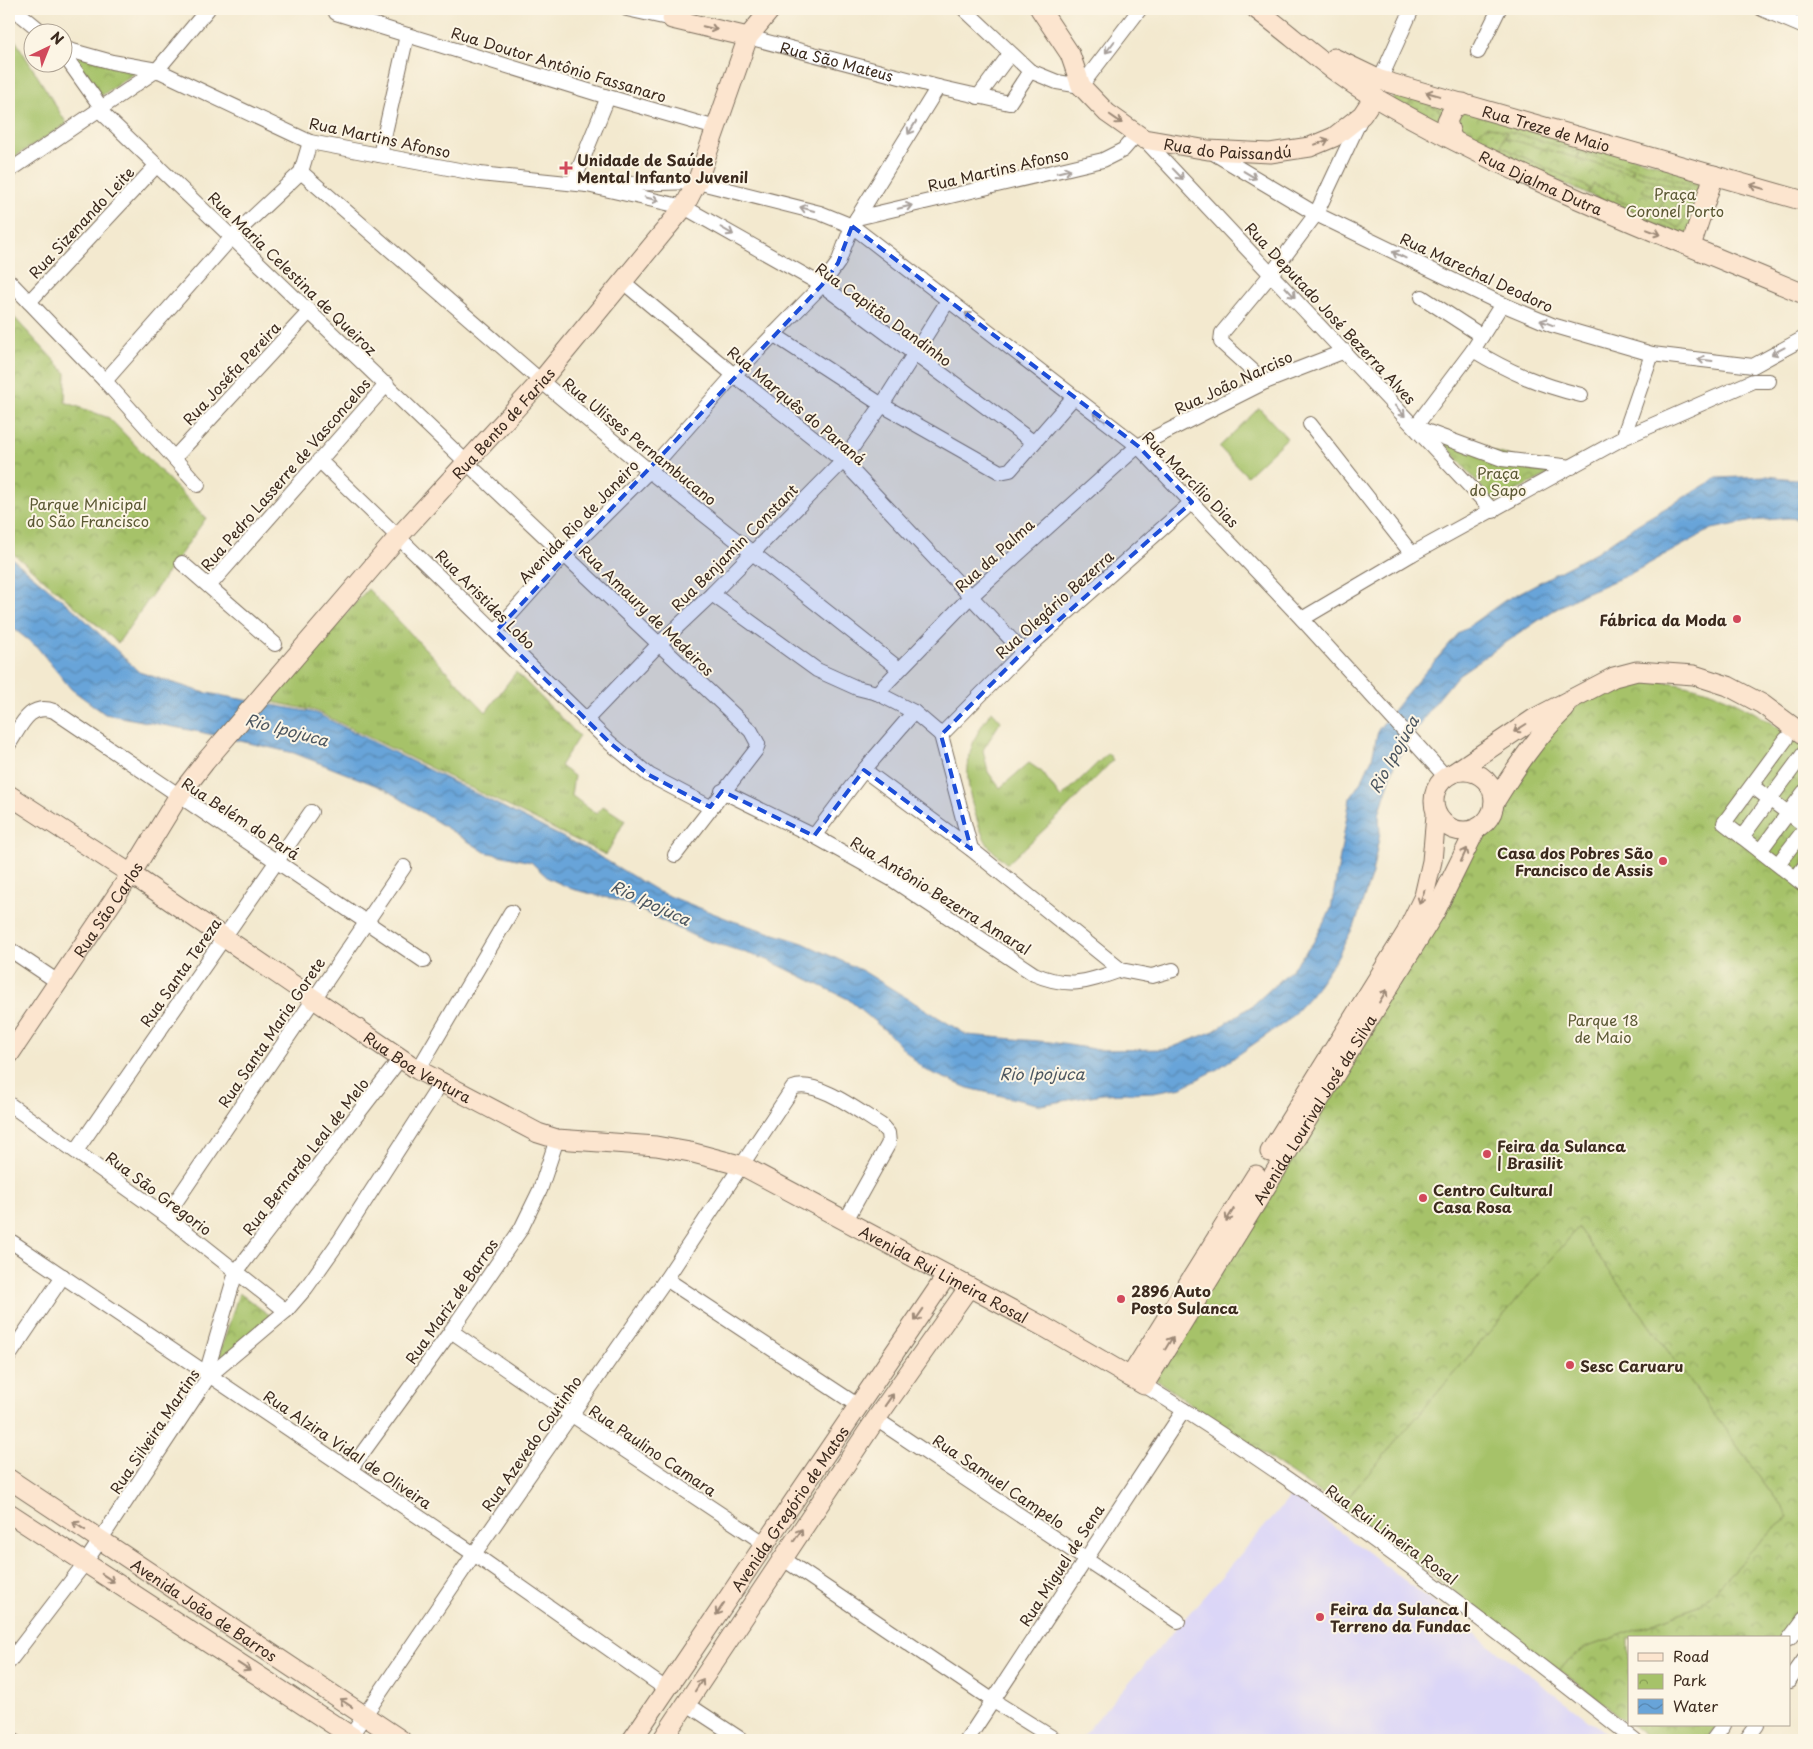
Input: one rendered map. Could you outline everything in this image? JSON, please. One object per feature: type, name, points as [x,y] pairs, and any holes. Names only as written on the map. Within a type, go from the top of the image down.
[{"type":"street","points":[[14,9],[30,22]]},
{"type":"street","points":[[9,171],[157,70],[208,9]]},
{"type":"street","name":"Rua São Mateus","points":[[627,9],[677,14],[748,37],[938,87],[1009,103],[1030,71]]},
{"type":"street","points":[[748,37],[771,9]]},
{"type":"street","points":[[964,9],[1030,71],[1057,82],[1081,86]]},
{"type":"street","points":[[1040,9],[1070,54],[1081,86]]},
{"type":"street","points":[[1081,86],[1140,9]]},
{"type":"street","name":"Rua Treze de Maio","points":[[1256,9],[1295,38],[1377,88],[1463,103],[1804,201]]},
{"type":"street","points":[[1377,88],[1412,9]]},
{"type":"street","points":[[1478,52],[1499,9]]},
{"type":"street","points":[[1762,9],[1804,27]]},
{"type":"street","name":"Rua Doutor Antônio Fassanaro","points":[[336,13],[608,97],[716,128]]},
{"type":"street","points":[[380,155],[407,35]]},
{"type":"street","name":"Rua Bento de Farias","points":[[205,762],[465,461],[541,381],[684,207],[697,182],[748,37]]},
{"type":"street","name":"Rua Martins Afonso","points":[[72,51],[112,62],[157,70],[310,142],[480,174],[587,185],[684,207]]},
{"type":"street","points":[[978,97],[1010,54]]},
{"type":"street","name":"Rua Maria Celestina de Queiroz","points":[[72,67],[100,108],[465,461]]},
{"type":"street","name":"Rua do Paissandú","points":[[1081,86],[1107,113],[1141,137],[1208,150],[1270,153],[1310,147],[1334,137],[1362,115],[1377,88]]},
{"type":"street","name":"Avenida Rio de Janeiro","points":[[496,631],[565,554],[649,471],[734,375],[822,285],[838,263],[855,222],[938,87]]},
{"type":"street","name":"Rua Djalma Dutra","points":[[1377,88],[1452,138],[1513,170],[1599,209],[1804,294]]},
{"type":"street","points":[[573,183],[608,97]]},
{"type":"street","points":[[1452,138],[1447,121],[1453,109],[1463,103]]},
{"type":"street","points":[[1264,382],[1221,342],[1222,333],[1272,274],[1316,214],[1362,115]]},
{"type":"street","name":"Rua Martins Afonso","points":[[587,185],[697,182],[855,222],[1103,160],[1123,150],[1141,137]]},
{"type":"street","name":"Rua Deputado José Bezerra Alves","points":[[1141,137],[1493,510]]},
{"type":"street","points":[[105,381],[232,237],[300,172],[310,142]]},
{"type":"street","name":"Rua Marechal Deodoro","points":[[1208,150],[1316,214],[1502,304],[1552,325],[1652,354],[1753,366],[1804,338]]},
{"type":"street","name":"Rua Sizenando Leite","points":[[29,302],[157,165]]},
{"type":"street","name":"Rua Ulisses Pernambucano","points":[[300,172],[541,381],[649,471],[898,668]]},
{"type":"street","points":[[1691,246],[1714,175]]},
{"type":"street","name":"Rua Capitão Dandinho","points":[[684,207],[822,285],[1033,442]]},
{"type":"street","name":"Rua Marcílio Dias","points":[[855,222],[1073,398],[1138,446],[1302,619],[1418,747],[1450,774]]},
{"type":"street","points":[[9,281],[176,457],[198,485]]},
{"type":"street","name":"Rua Marquês do Paraná","points":[[622,281],[734,375],[843,461],[1024,652]]},
{"type":"street","points":[[1422,297],[1482,336]]},
{"type":"street","name":"Rua Benjamin Constant","points":[[585,721],[658,644],[712,594],[843,461],[949,299]]},
{"type":"street","points":[[1502,304],[1473,350],[1415,427],[1502,459],[1520,463],[1572,467]]},
{"type":"street","name":"Rua Joséfa Pereira","points":[[176,457],[310,311]]},
{"type":"street","points":[[773,334],[882,404],[1000,472],[1010,470],[1073,398]]},
{"type":"street","points":[[1473,350],[1507,370],[1534,382],[1581,395]]},
{"type":"street","name":"Rua João Narciso","points":[[1138,446],[1264,382],[1344,351]]},
{"type":"street","points":[[1623,438],[1652,354]]},
{"type":"street","points":[[1302,619],[1412,554],[1623,438],[1753,381],[1769,381]]},
{"type":"street","name":"Rua Pedro Lasserre de Vasconcelos","points":[[209,586],[386,384]]},
{"type":"street","points":[[1310,424],[1412,554]]},
{"type":"street","name":"Rua da Palma","points":[[877,693],[898,668],[970,597],[1138,446]]},
{"type":"street","name":"Rua Aristides Lobo","points":[[319,460],[496,631],[585,721],[649,775],[710,806]]},
{"type":"street","name":"Rua Amaury de Medeiros","points":[[465,461],[751,731],[758,744],[752,756],[722,791]]},
{"type":"street","name":"Rua Olegário Bezerra","points":[[941,735],[1024,652],[1192,502]]},
{"type":"street","points":[[182,563],[275,644]]},
{"type":"street","points":[[712,594],[817,670],[857,688],[877,693],[914,712],[941,735],[972,849]]},
{"type":"street","points":[[1450,774],[1502,739],[1614,677],[1637,671],[1694,675],[1728,686],[1762,704],[1795,737],[1752,786],[1724,823],[1778,864],[1801,877]]},
{"type":"street","name":"Avenida Lourival José da Silva","points":[[1137,1380],[1435,912],[1476,829],[1489,818],[1494,803],[1518,764],[1546,728],[1578,696]]},
{"type":"street","name":"Rua Belém do Pará","points":[[9,744],[32,711],[38,708],[54,711],[178,797],[278,860],[424,961]]},
{"type":"street","points":[[814,836],[864,770],[914,712]]},
{"type":"street","points":[[1742,837],[1804,753]]},
{"type":"street","name":"Rua São Carlos","points":[[9,1055],[131,874],[178,797],[205,762]]},
{"type":"street","points":[[864,770],[972,849],[1121,970],[1152,976],[1173,970]]},
{"type":"street","points":[[1450,774],[1465,770],[1483,777],[1493,793],[1494,803]]},
{"type":"street","name":"Avenida Lourival José da Silva","points":[[1137,1380],[1406,932],[1424,896],[1432,861],[1436,815],[1434,794],[1450,774]]},
{"type":"street","points":[[1752,786],[1804,825]]},
{"type":"street","points":[[674,855],[722,791]]},
{"type":"street","name":"Rua Antônio Bezerra Amaral","points":[[722,791],[814,836],[901,886],[1034,974],[1051,982],[1065,984],[1084,983],[1121,970]]},
{"type":"street","points":[[1760,851],[1804,792]]},
{"type":"street","name":"Rua Boa Ventura","points":[[9,795],[131,874],[400,1059],[441,1083],[538,1133],[556,1139],[656,1146],[715,1157],[743,1166]]},
{"type":"street","name":"Rua Santa Tereza","points":[[76,1151],[311,812]]},
{"type":"street","points":[[1436,815],[1442,822],[1458,831],[1476,829]]},
{"type":"street","points":[[1778,864],[1804,830]]},
{"type":"street","name":"Rua Santa Maria Gorete","points":[[166,1216],[404,867]]},
{"type":"street","points":[[418,1070],[511,912]]},
{"type":"street","points":[[9,949],[58,982]]},
{"type":"street","name":"Rua Bernardo Leal de Melo","points":[[236,1272],[400,1059]]},
{"type":"street","name":"Rua Silveira Martins","points":[[9,1662],[101,1541],[208,1375],[286,1312],[340,1240],[441,1083]]},
{"type":"street","name":"Rua Azevedo Coutinho","points":[[352,1739],[365,1716],[474,1554],[666,1279],[743,1166],[793,1088],[807,1085],[817,1088],[881,1125],[888,1133],[889,1143],[846,1220]]},
{"type":"street","name":"Rua São Gregorio","points":[[9,1104],[166,1216],[286,1312]]},
{"type":"street","name":"Rua Mariz de Barros","points":[[350,1470],[451,1331],[520,1229],[540,1190],[556,1139]]},
{"type":"street","name":"Avenida Rui Limeira Rosal","points":[[743,1166],[846,1220],[1137,1380]]},
{"type":"street","name":"Rua Alzira Vidal de Oliveira","points":[[9,1240],[474,1554],[666,1689]]},
{"type":"street","points":[[208,1375],[236,1272]]},
{"type":"street","name":"Avenida Gregório de Matos","points":[[632,1740],[857,1405],[947,1275]]},
{"type":"street","points":[[9,1356],[63,1276]]},
{"type":"street","points":[[666,1279],[857,1405]]},
{"type":"street","name":"Avenida Gregório de Matos","points":[[662,1740],[876,1419],[969,1287]]},
{"type":"street","name":"Rua Paulino Camara","points":[[451,1331],[572,1415],[764,1543]]},
{"type":"street","name":"Rua Rui Limeira Rosal","points":[[1137,1380],[1184,1410],[1404,1561],[1635,1740]]},
{"type":"street","name":"Rua Miguel de Sena","points":[[967,1740],[1184,1410]]},
{"type":"street","name":"Rua Samuel Campelo","points":[[876,1419],[1178,1621]]},
{"type":"street","name":"Avenida João de Barros","points":[[9,1479],[400,1740]]},
{"type":"street","name":"Avenida João de Barros","points":[[9,1513],[352,1739]]},
{"type":"street","points":[[782,1558],[992,1700],[1056,1740]]},
{"type":"street","points":[[1790,1638],[1804,1619]]},
{"type":"street","points":[[1790,1680],[1804,1660]]},
{"type":"street","points":[[686,1704],[742,1740]]},
{"type":"street","points":[[1713,1740],[1723,1726]]},
{"type":"street","points":[[1746,1740],[1756,1726]]},
{"type":"street","points":[[9,1738],[13,1740]]},
{"type":"highlighted area","points":[[852,226],[1138,446],[1192,502],[1023,652],[941,735],[971,849],[864,770],[814,836],[722,791],[710,807],[649,775],[610,743],[496,631],[822,285],[838,263]]},
{"type":"shaded area","name":"Feira da Sulanca | Terreno da Fundac","points":[[1292,1495],[1615,1740],[1079,1740]]},
{"type":"green space","points":[[9,30],[22,51],[22,72],[35,72],[67,124],[9,160]]},
{"type":"green space","points":[[72,53],[142,68],[98,98]]},
{"type":"green space","name":"Praça Coronel Porto","points":[[1395,92],[1716,180],[1695,244],[1392,103]]},
{"type":"green space","points":[[1413,98],[1438,109],[1442,115],[1440,121],[1431,122],[1407,106]]},
{"type":"green space","points":[[1487,126],[1506,131],[1501,146],[1546,168],[1543,173],[1482,143],[1477,137],[1480,131]]},
{"type":"green space","points":[[1508,131],[1579,152],[1577,158],[1505,138]]},
{"type":"green space","points":[[1580,152],[1633,168],[1631,173],[1578,159]]},
{"type":"green space","points":[[1547,168],[1590,188],[1587,194],[1544,174]]},
{"type":"green space","points":[[1634,168],[1699,187],[1704,191],[1700,212],[1689,207],[1693,192],[1632,174]]},
{"type":"green space","points":[[1646,183],[1680,198],[1674,212],[1660,206],[1663,200],[1642,191]]},
{"type":"green space","points":[[1593,184],[1618,194],[1616,199],[1680,228],[1686,215],[1697,219],[1689,238],[1589,194]]},
{"type":"green space","name":"Parque Mnicipal do São Francisco","points":[[9,312],[66,373],[65,402],[109,418],[206,518],[118,643],[9,550]]},
{"type":"green space","points":[[1259,408],[1287,438],[1247,476],[1219,447]]},
{"type":"green space","name":"Praça do Sapo","points":[[1439,437],[1559,469],[1494,502]]},
{"type":"green space","points":[[368,589],[486,712],[516,672],[579,736],[560,766],[574,776],[571,795],[596,814],[603,806],[625,820],[606,855],[316,711],[267,701]]},
{"type":"green space","name":"Parque 18 de Maio","points":[[1636,679],[1663,681],[1707,691],[1745,707],[1804,746],[1804,1614],[1788,1636],[1628,1636],[1628,1723],[1559,1669],[1585,1648],[1699,1606],[1774,1528],[1789,1517],[1578,1228],[1340,1507],[1152,1377],[1512,787],[1562,719],[1583,701],[1608,688]]},
{"type":"green space","points":[[992,711],[1001,721],[983,750],[988,772],[1000,788],[1029,763],[1042,772],[1061,798],[1108,753],[1113,760],[1061,814],[1007,864],[990,848],[984,838],[975,813],[969,785],[969,759],[972,747],[983,723]]},
{"type":"green space","name":"Sesc Caruaru","points":[[1578,1228],[1789,1517],[1774,1528],[1699,1606],[1585,1648],[1559,1669],[1340,1507]]},
{"type":"green space","points":[[239,1293],[278,1321],[212,1377]]},
{"type":"green space","points":[[1631,1726],[1716,1726],[1706,1740],[1650,1740]]},
{"type":"water","name":"Rio Ipojuca","points":[[1766,476],[1804,480],[1804,520],[1789,518],[1753,521],[1712,529],[1630,574],[1583,594],[1551,612],[1458,675],[1430,709],[1394,765],[1379,815],[1380,833],[1372,874],[1356,922],[1336,959],[1311,995],[1287,1021],[1216,1070],[1182,1087],[1153,1092],[1102,1094],[1041,1105],[968,1088],[923,1069],[887,1032],[848,999],[768,960],[696,937],[624,902],[572,889],[548,878],[531,862],[485,852],[385,789],[294,753],[200,732],[105,714],[71,689],[37,647],[9,625],[9,556],[78,613],[139,672],[202,692],[316,713],[592,852],[659,892],[733,921],[803,943],[863,971],[967,1035],[1050,1042],[1100,1050],[1168,1049],[1214,1031],[1253,1005],[1289,972],[1313,943],[1331,909],[1350,798],[1362,780],[1372,758],[1378,730],[1459,633],[1504,601],[1598,551],[1638,524],[1717,478]]},
{"type":"place","name":"Unidade de Saúde Mental Infanto Juvenil","points":[[566,168]]},
{"type":"place","name":"Fábrica da Moda","points":[[1737,619]]},
{"type":"place","name":"Casa dos Pobres São Francisco de Assis","points":[[1663,861]]},
{"type":"place","name":"Feira da Sulanca | Brasilit","points":[[1487,1154]]},
{"type":"place","name":"Centro Cultural Casa Rosa","points":[[1423,1198]]},
{"type":"place","name":"2896 Auto Posto Sulanca","points":[[1121,1299]]},
{"type":"place","name":"Sesc Caruaru","points":[[1570,1365]]},
{"type":"place","name":"Feira da Sulanca | Terreno da Fundac","points":[[1320,1617]]}]
